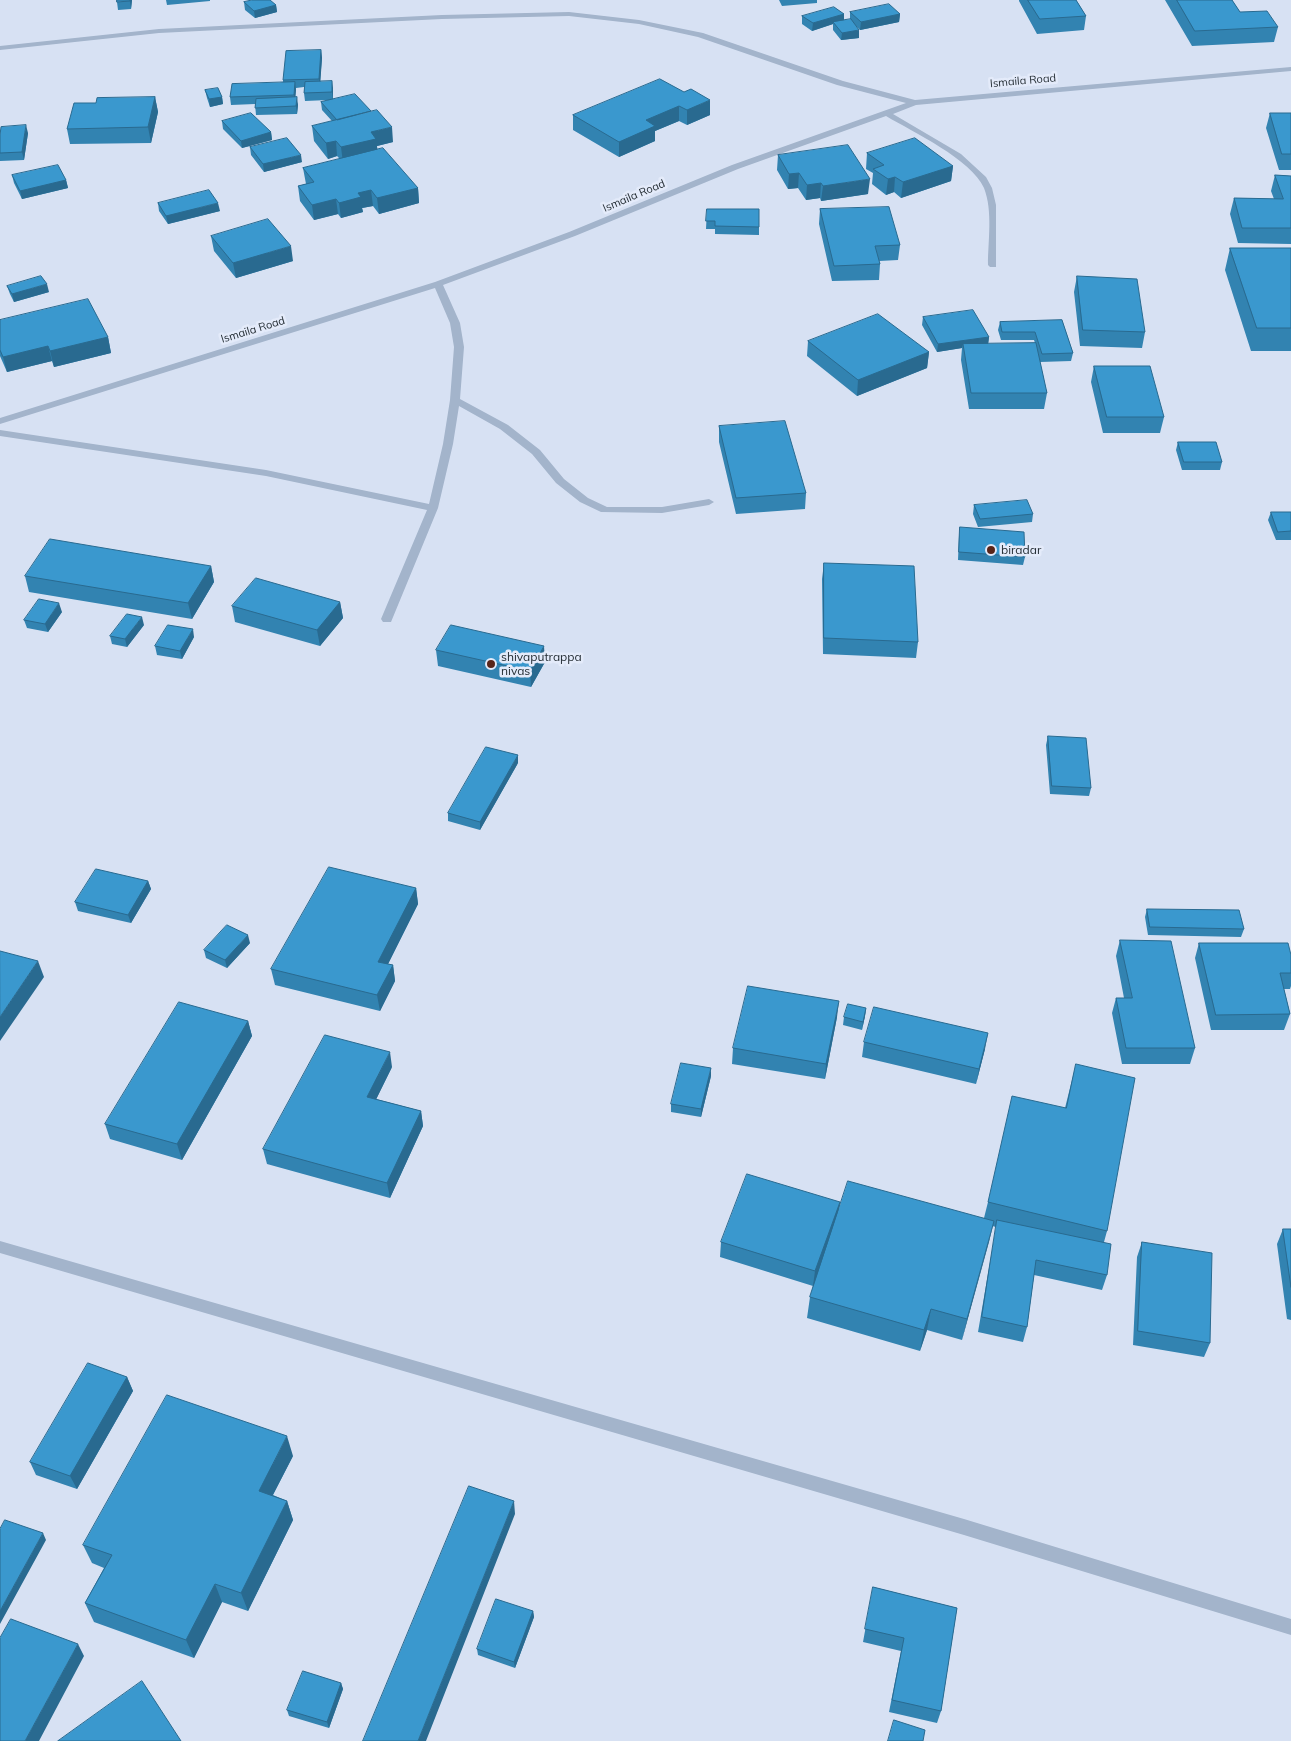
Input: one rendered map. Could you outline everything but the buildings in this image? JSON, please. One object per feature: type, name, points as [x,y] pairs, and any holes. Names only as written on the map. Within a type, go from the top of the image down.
[{"type":"street","points":[[0,48],[159,31],[442,17],[569,14],[639,22],[700,35],[840,83],[914,103]]},
{"type":"street","name":"Ismaila Road","points":[[0,421],[438,284],[572,234],[735,167],[914,103],[1291,69]]},
{"type":"street","points":[[886,113],[948,149],[982,178],[989,189],[991,204],[993,266]]},
{"type":"street","points":[[387,619],[433,508],[456,400],[459,346],[455,323],[438,284]]},
{"type":"street","points":[[456,400],[504,427],[536,452],[560,482],[584,500],[605,510],[662,510],[709,502]]},
{"type":"street","points":[[0,433],[266,473],[433,508]]},
{"type":"street","points":[[0,1247],[964,1527],[1291,1628]]},
{"type":"place","name":"biradar","points":[[991,550]]},
{"type":"place","name":"shivaputrappa nivas","points":[[491,664]]}]
